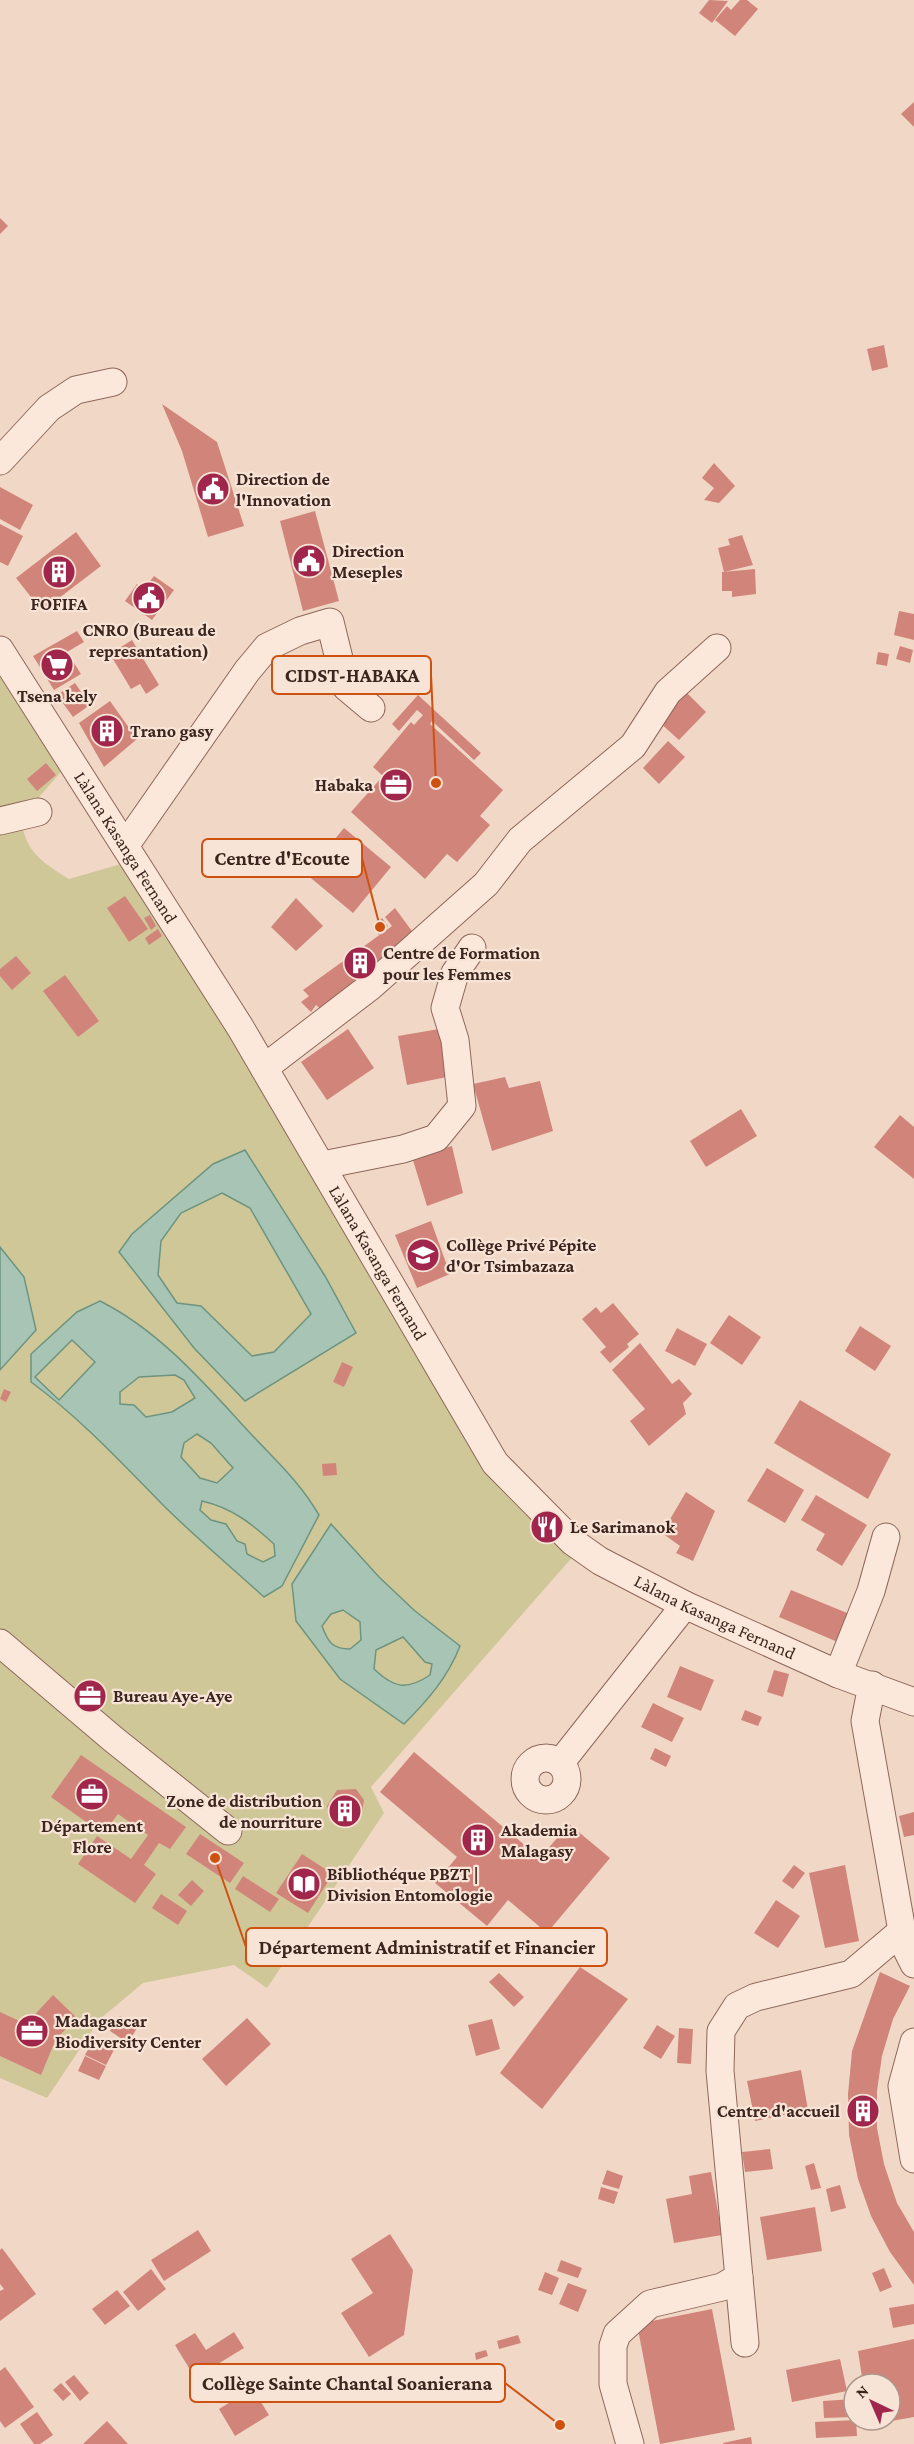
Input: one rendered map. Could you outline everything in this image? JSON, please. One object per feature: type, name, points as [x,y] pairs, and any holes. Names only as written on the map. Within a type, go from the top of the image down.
[{"type":"street","points":[[0,461],[48,408],[76,390],[113,382]]},
{"type":"street","points":[[125,846],[241,679],[267,647],[300,631],[330,622],[346,687],[370,708]]},
{"type":"street","points":[[264,1068],[371,986],[486,884],[520,840],[633,746],[668,692],[717,648]]},
{"type":"street","name":"Làlana Kasanga Fernand","points":[[0,650],[264,1068],[323,1165],[495,1463],[573,1542],[600,1561],[685,1605],[838,1674],[914,1702]]},
{"type":"street","points":[[0,821],[38,812]]},
{"type":"street","points":[[323,1165],[403,1149],[436,1138],[462,1106],[455,1040],[445,1008],[455,973],[472,948]]},
{"type":"street","points":[[838,1674],[871,1591],[886,1537]]},
{"type":"street","points":[[561,1762],[685,1605]]},
{"type":"street","points":[[0,1643],[113,1739],[228,1831]]},
{"type":"street","points":[[872,1685],[865,1721],[908,1934],[905,1946],[914,1964]]},
{"type":"street","points":[[745,2343],[720,2071],[721,2031],[737,2006],[756,1996],[851,1974],[908,1934]]},
{"type":"street","points":[[914,2042],[902,2086],[914,2159]]},
{"type":"street","points":[[630,2444],[613,2384],[613,2346],[617,2334],[650,2304],[722,2287],[739,2277]]},
{"type":"shaded area","points":[[0,659],[65,767],[21,818],[26,839],[31,848],[43,861],[69,879],[121,864],[279,1112],[416,1350],[576,1553],[371,1787],[384,1813],[267,1988],[234,1965],[143,1983],[100,2019],[47,2098],[0,2078]]},
{"type":"shaded area","points":[[245,1150],[325,1276],[356,1333],[245,1401],[194,1348],[119,1252],[132,1234],[213,1164]],"holes":[[[222,1193],[250,1208],[311,1314],[274,1352],[252,1356],[201,1306],[177,1303],[158,1275],[161,1241],[181,1213]]]},
{"type":"shaded area","points":[[0,1247],[24,1277],[36,1330],[0,1370]]},
{"type":"shaded area","points":[[100,1301],[122,1313],[162,1343],[199,1378],[304,1492],[319,1515],[282,1586],[264,1597],[174,1516],[83,1425],[31,1382],[31,1354],[77,1312]],"holes":[[[72,1340],[95,1362],[59,1400],[35,1377]],[[175,1375],[184,1380],[195,1398],[172,1412],[146,1417],[134,1405],[120,1404],[120,1392],[139,1377]],[[197,1434],[211,1443],[233,1468],[217,1483],[200,1478],[181,1457],[184,1443]],[[202,1501],[241,1517],[274,1544],[275,1556],[263,1562],[247,1554],[245,1544],[237,1541],[226,1524],[211,1520],[200,1510]]]},
{"type":"shaded area","points":[[331,1524],[379,1577],[415,1611],[460,1646],[437,1688],[404,1724],[340,1679],[296,1621],[292,1584]],"holes":[[[343,1610],[360,1622],[361,1640],[350,1649],[335,1646],[326,1636],[322,1626],[331,1614]],[[403,1637],[425,1662],[432,1664],[430,1675],[407,1685],[394,1683],[374,1669],[376,1650]]]},
{"type":"building","points":[[709,0],[728,1],[712,23],[699,13]]},
{"type":"building","points":[[740,0],[747,0],[758,9],[735,36],[715,20],[727,6],[731,10]]},
{"type":"building","points":[[914,102],[914,127],[901,114]]},
{"type":"building","points":[[0,218],[8,226],[0,234]]},
{"type":"building","points":[[884,345],[888,367],[872,371],[867,349]]},
{"type":"building","name":"Direction de l'Innovation","points":[[162,404],[217,442],[244,526],[208,537],[182,451]]},
{"type":"building","points":[[714,463],[735,486],[719,503],[704,500],[714,488],[702,478]]},
{"type":"building","points":[[0,487],[33,505],[20,530],[0,519]]},
{"type":"building","name":"Direction Meseples","points":[[315,511],[339,601],[303,611],[280,521]]},
{"type":"building","points":[[0,524],[23,536],[8,566],[0,562]]},
{"type":"building","name":"FOFIFA","points":[[76,532],[101,566],[42,611],[16,578]]},
{"type":"building","points":[[742,535],[753,565],[724,572],[718,548],[730,545],[728,539]]},
{"type":"building","points":[[755,569],[756,594],[732,597],[732,591],[722,591],[722,572]]},
{"type":"building","points":[[154,576],[174,590],[152,620],[125,601],[137,584],[144,589]]},
{"type":"building","points":[[899,611],[914,614],[914,640],[894,635]]},
{"type":"building","name":"Tsena kely","points":[[77,631],[84,642],[67,652],[81,674],[54,690],[33,656]]},
{"type":"building","points":[[132,640],[159,685],[146,694],[140,684],[131,689],[110,654]]},
{"type":"building","points":[[900,646],[913,650],[910,663],[896,659]]},
{"type":"building","points":[[878,652],[889,654],[887,666],[876,664]]},
{"type":"building","points":[[75,683],[90,705],[73,717],[57,695]]},
{"type":"building","points":[[686,692],[706,712],[679,740],[658,721]]},
{"type":"building","points":[[418,695],[481,753],[474,760],[432,721],[430,724],[503,790],[480,816],[490,825],[457,862],[447,854],[425,879],[351,812],[383,776],[373,767],[411,722],[414,725],[423,715],[417,710],[399,731],[392,724]]},
{"type":"building","name":"Trano gasy","points":[[110,701],[137,739],[104,767],[79,723]]},
{"type":"building","points":[[668,741],[685,757],[659,784],[643,768]]},
{"type":"building","points":[[46,763],[56,775],[37,791],[27,779]]},
{"type":"building","points":[[344,828],[391,867],[353,913],[306,874]]},
{"type":"building","points":[[125,896],[148,929],[129,942],[107,908]]},
{"type":"building","points":[[296,898],[323,926],[296,951],[271,927]]},
{"type":"building","name":"Centre de Formation pour les Femmes","points":[[395,908],[414,934],[323,1011],[316,1005],[311,1012],[301,1002],[309,996],[303,990],[392,926],[385,917]]},
{"type":"building","points":[[150,915],[156,926],[151,930],[144,918]]},
{"type":"building","points":[[382,918],[388,926],[379,935],[373,928]]},
{"type":"building","points":[[158,929],[162,936],[149,945],[145,938]]},
{"type":"building","points":[[16,956],[31,973],[12,990],[0,976],[0,969]]},
{"type":"building","points":[[65,975],[99,1021],[78,1037],[43,991]]},
{"type":"building","points":[[348,1029],[374,1068],[327,1100],[301,1062]]},
{"type":"building","points":[[439,1029],[447,1077],[407,1085],[398,1036]]},
{"type":"building","points":[[505,1077],[509,1088],[540,1081],[553,1131],[492,1151],[473,1084]]},
{"type":"building","points":[[741,1109],[757,1136],[706,1167],[690,1141]]},
{"type":"building","points":[[900,1115],[914,1127],[914,1179],[874,1147]]},
{"type":"building","points":[[452,1146],[463,1193],[427,1206],[412,1157]]},
{"type":"building","name":"Collège Privé Pépite d'Or Tsimbazaza","points":[[431,1221],[450,1274],[417,1288],[395,1235]]},
{"type":"building","points":[[613,1303],[639,1334],[627,1344],[629,1347],[610,1363],[600,1352],[606,1347],[582,1319],[596,1307],[601,1313]]},
{"type":"building","points":[[729,1315],[761,1337],[742,1365],[710,1343]]},
{"type":"building","points":[[860,1326],[891,1346],[875,1371],[845,1351]]},
{"type":"building","points":[[677,1328],[707,1344],[695,1366],[665,1351]]},
{"type":"building","points":[[640,1343],[672,1384],[679,1379],[692,1394],[683,1403],[686,1414],[649,1446],[630,1421],[645,1409],[612,1370]]},
{"type":"building","points":[[342,1362],[353,1367],[344,1387],[333,1382]]},
{"type":"building","points":[[4,1389],[11,1392],[6,1402],[0,1399]]},
{"type":"building","points":[[800,1400],[891,1454],[868,1499],[774,1443]]},
{"type":"building","points":[[336,1463],[337,1475],[323,1476],[322,1464]]},
{"type":"building","points":[[767,1468],[804,1490],[785,1523],[747,1501]]},
{"type":"building","points":[[686,1492],[715,1511],[693,1561],[676,1553],[680,1546],[662,1533]]},
{"type":"building","points":[[816,1495],[867,1525],[842,1566],[816,1550],[825,1534],[801,1520]]},
{"type":"building","points":[[791,1590],[852,1615],[840,1643],[779,1617]]},
{"type":"building","points":[[680,1666],[714,1680],[701,1711],[667,1697]]},
{"type":"building","points":[[774,1670],[789,1674],[783,1697],[767,1692]]},
{"type":"building","name":"Bureau Aye-Aye","points":[[91,1681],[105,1691],[89,1711],[76,1700]]},
{"type":"building","points":[[653,1703],[684,1718],[672,1742],[641,1727]]},
{"type":"building","points":[[745,1710],[762,1717],[758,1726],[741,1720]]},
{"type":"building","points":[[655,1748],[671,1756],[666,1767],[650,1759]]},
{"type":"building","name":"Akademia Malagasy","points":[[414,1752],[540,1858],[569,1824],[610,1858],[547,1933],[508,1900],[487,1926],[435,1883],[457,1857],[380,1792]]},
{"type":"building","points":[[81,1755],[186,1827],[170,1849],[159,1843],[144,1865],[156,1874],[135,1903],[78,1864],[97,1836],[131,1859],[148,1835],[118,1814],[103,1834],[51,1797]]},
{"type":"building","name":"Zone de distribution de nourriture","points":[[356,1789],[364,1800],[361,1816],[347,1826],[333,1823],[327,1806],[337,1790]]},
{"type":"building","points":[[914,1812],[914,1835],[904,1837],[899,1816]]},
{"type":"building","points":[[200,1834],[244,1863],[230,1883],[186,1854]]},
{"type":"building","name":"Bibliothéque PBZT | Division Entomologie","points":[[302,1854],[333,1874],[308,1913],[276,1893]]},
{"type":"building","points":[[794,1865],[805,1873],[793,1889],[782,1881]]},
{"type":"building","points":[[845,1865],[859,1941],[825,1948],[809,1873]]},
{"type":"building","points":[[243,1876],[279,1899],[270,1912],[235,1889]]},
{"type":"building","points":[[192,1880],[204,1891],[191,1906],[178,1895]]},
{"type":"building","points":[[161,1894],[187,1911],[178,1925],[152,1908]]},
{"type":"building","points":[[776,1900],[800,1916],[778,1948],[754,1933]]},
{"type":"building","points":[[580,1967],[628,1999],[542,2109],[500,2073]]},
{"type":"building","name":"Centre d'accueil","points":[[880,1972],[910,1986],[893,2019],[882,2056],[877,2091],[877,2128],[884,2164],[897,2203],[914,2232],[914,2285],[890,2252],[871,2216],[858,2179],[849,2135],[848,2094],[852,2051]]},
{"type":"building","points":[[499,1973],[524,1997],[514,2007],[489,1982]]},
{"type":"building","name":"Madagascar Biodiversity Center","points":[[53,1995],[77,2018],[56,2039],[41,2075],[0,2056],[0,2012],[26,2024]]},
{"type":"building","points":[[120,2016],[137,2028],[128,2043],[110,2031]]},
{"type":"building","points":[[247,2018],[271,2044],[226,2086],[202,2059]]},
{"type":"building","points":[[492,2019],[500,2049],[476,2056],[468,2025]]},
{"type":"building","points":[[657,2025],[675,2036],[661,2059],[643,2048]]},
{"type":"building","points":[[679,2028],[693,2029],[691,2064],[677,2063]]},
{"type":"building","points":[[93,2040],[114,2050],[106,2065],[85,2055]]},
{"type":"building","points":[[85,2056],[106,2066],[99,2080],[78,2071]]},
{"type":"building","points":[[801,2070],[808,2110],[755,2121],[747,2081]]},
{"type":"building","points":[[770,2149],[773,2169],[745,2172],[742,2152]]},
{"type":"building","points":[[814,2163],[821,2188],[811,2190],[805,2166]]},
{"type":"building","points":[[607,2170],[623,2176],[619,2189],[602,2184]]},
{"type":"building","points":[[711,2172],[722,2235],[674,2243],[666,2199],[692,2194],[689,2176]]},
{"type":"building","points":[[840,2185],[846,2208],[831,2212],[826,2189]]},
{"type":"building","points":[[601,2187],[618,2192],[614,2204],[598,2199]]},
{"type":"building","points":[[815,2207],[822,2251],[767,2260],[760,2217]]},
{"type":"building","points":[[198,2230],[211,2251],[164,2281],[151,2260]]},
{"type":"building","points":[[390,2234],[413,2270],[404,2335],[369,2357],[341,2313],[373,2293],[351,2259]]},
{"type":"building","points":[[2,2248],[36,2294],[0,2321],[0,2291],[4,2289],[0,2284],[0,2250]]},
{"type":"building","points":[[561,2260],[582,2268],[578,2278],[557,2271]]},
{"type":"building","points":[[884,2268],[892,2287],[880,2292],[872,2273]]},
{"type":"building","points":[[151,2269],[166,2289],[138,2311],[123,2292]]},
{"type":"building","points":[[545,2272],[559,2278],[552,2295],[538,2290]]},
{"type":"building","points":[[568,2283],[587,2290],[578,2312],[559,2304]]},
{"type":"building","points":[[117,2290],[130,2306],[105,2325],[92,2309]]},
{"type":"building","points":[[914,2304],[914,2324],[893,2328],[889,2308]]},
{"type":"building","points":[[712,2309],[735,2430],[660,2444],[637,2324]]},
{"type":"building","points":[[234,2332],[244,2348],[195,2378],[175,2345],[195,2333],[206,2350]]},
{"type":"building","points":[[518,2335],[521,2343],[499,2349],[497,2341]]},
{"type":"building","points":[[914,2339],[914,2417],[902,2419],[902,2372],[861,2372],[858,2351]]},
{"type":"building","points":[[486,2350],[488,2356],[476,2360],[475,2353]]},
{"type":"building","points":[[840,2359],[843,2372],[842,2392],[792,2402],[786,2370]]},
{"type":"building","points":[[5,2367],[34,2407],[5,2428],[0,2421],[0,2371]]},
{"type":"building","points":[[74,2375],[89,2393],[80,2401],[65,2382]]},
{"type":"building","points":[[61,2383],[71,2394],[63,2401],[53,2390]]},
{"type":"building","points":[[249,2383],[269,2415],[235,2436],[219,2409],[237,2398],[234,2392]]},
{"type":"building","points":[[842,2400],[842,2417],[824,2418],[823,2401]]},
{"type":"building","points":[[37,2412],[53,2435],[40,2444],[34,2444],[20,2424]]},
{"type":"building","points":[[107,2421],[128,2444],[83,2444]]},
{"type":"building","points":[[842,2421],[842,2432],[857,2432],[857,2436],[816,2438],[815,2422]]},
{"type":"building","points":[[751,2437],[752,2444],[723,2444],[723,2443]]},
{"type":"place","name":"Direction de l'Innovation","points":[[213,489]]},
{"type":"place","name":"Direction Meseples","points":[[309,561]]},
{"type":"place","name":"FOFIFA","points":[[59,572]]},
{"type":"place","name":"CNRO (Bureau de represantation)","points":[[149,598]]},
{"type":"place","name":"Tsena kely","points":[[57,665]]},
{"type":"place","name":"Trano gasy","points":[[107,731]]},
{"type":"place","name":"CIDST-HABAKA","points":[[436,783]]},
{"type":"place","name":"Habaka","points":[[396,785]]},
{"type":"place","name":"Centre d'Ecoute","points":[[380,927]]},
{"type":"place","name":"Centre de Formation pour les Femmes","points":[[360,963]]},
{"type":"place","name":"Collège Privé Pépite d'Or Tsimbazaza","points":[[423,1255]]},
{"type":"place","name":"Le Sarimanok","points":[[547,1527]]},
{"type":"place","name":"Bureau Aye-Aye","points":[[90,1696]]},
{"type":"place","name":"Département Flore","points":[[92,1794]]},
{"type":"place","name":"Zone de distribution de nourriture","points":[[345,1811]]},
{"type":"place","name":"Akademia Malagasy","points":[[478,1840]]},
{"type":"place","name":"Département Administratif et Financier","points":[[215,1858]]},
{"type":"place","name":"Bibliothéque PBZT | Division Entomologie","points":[[304,1884]]},
{"type":"place","name":"Madagascar Biodiversity Center","points":[[32,2031]]},
{"type":"place","name":"Centre d'accueil","points":[[863,2111]]},
{"type":"place","name":"Collège Sainte Chantal Soanierana","points":[[560,2425]]}]
